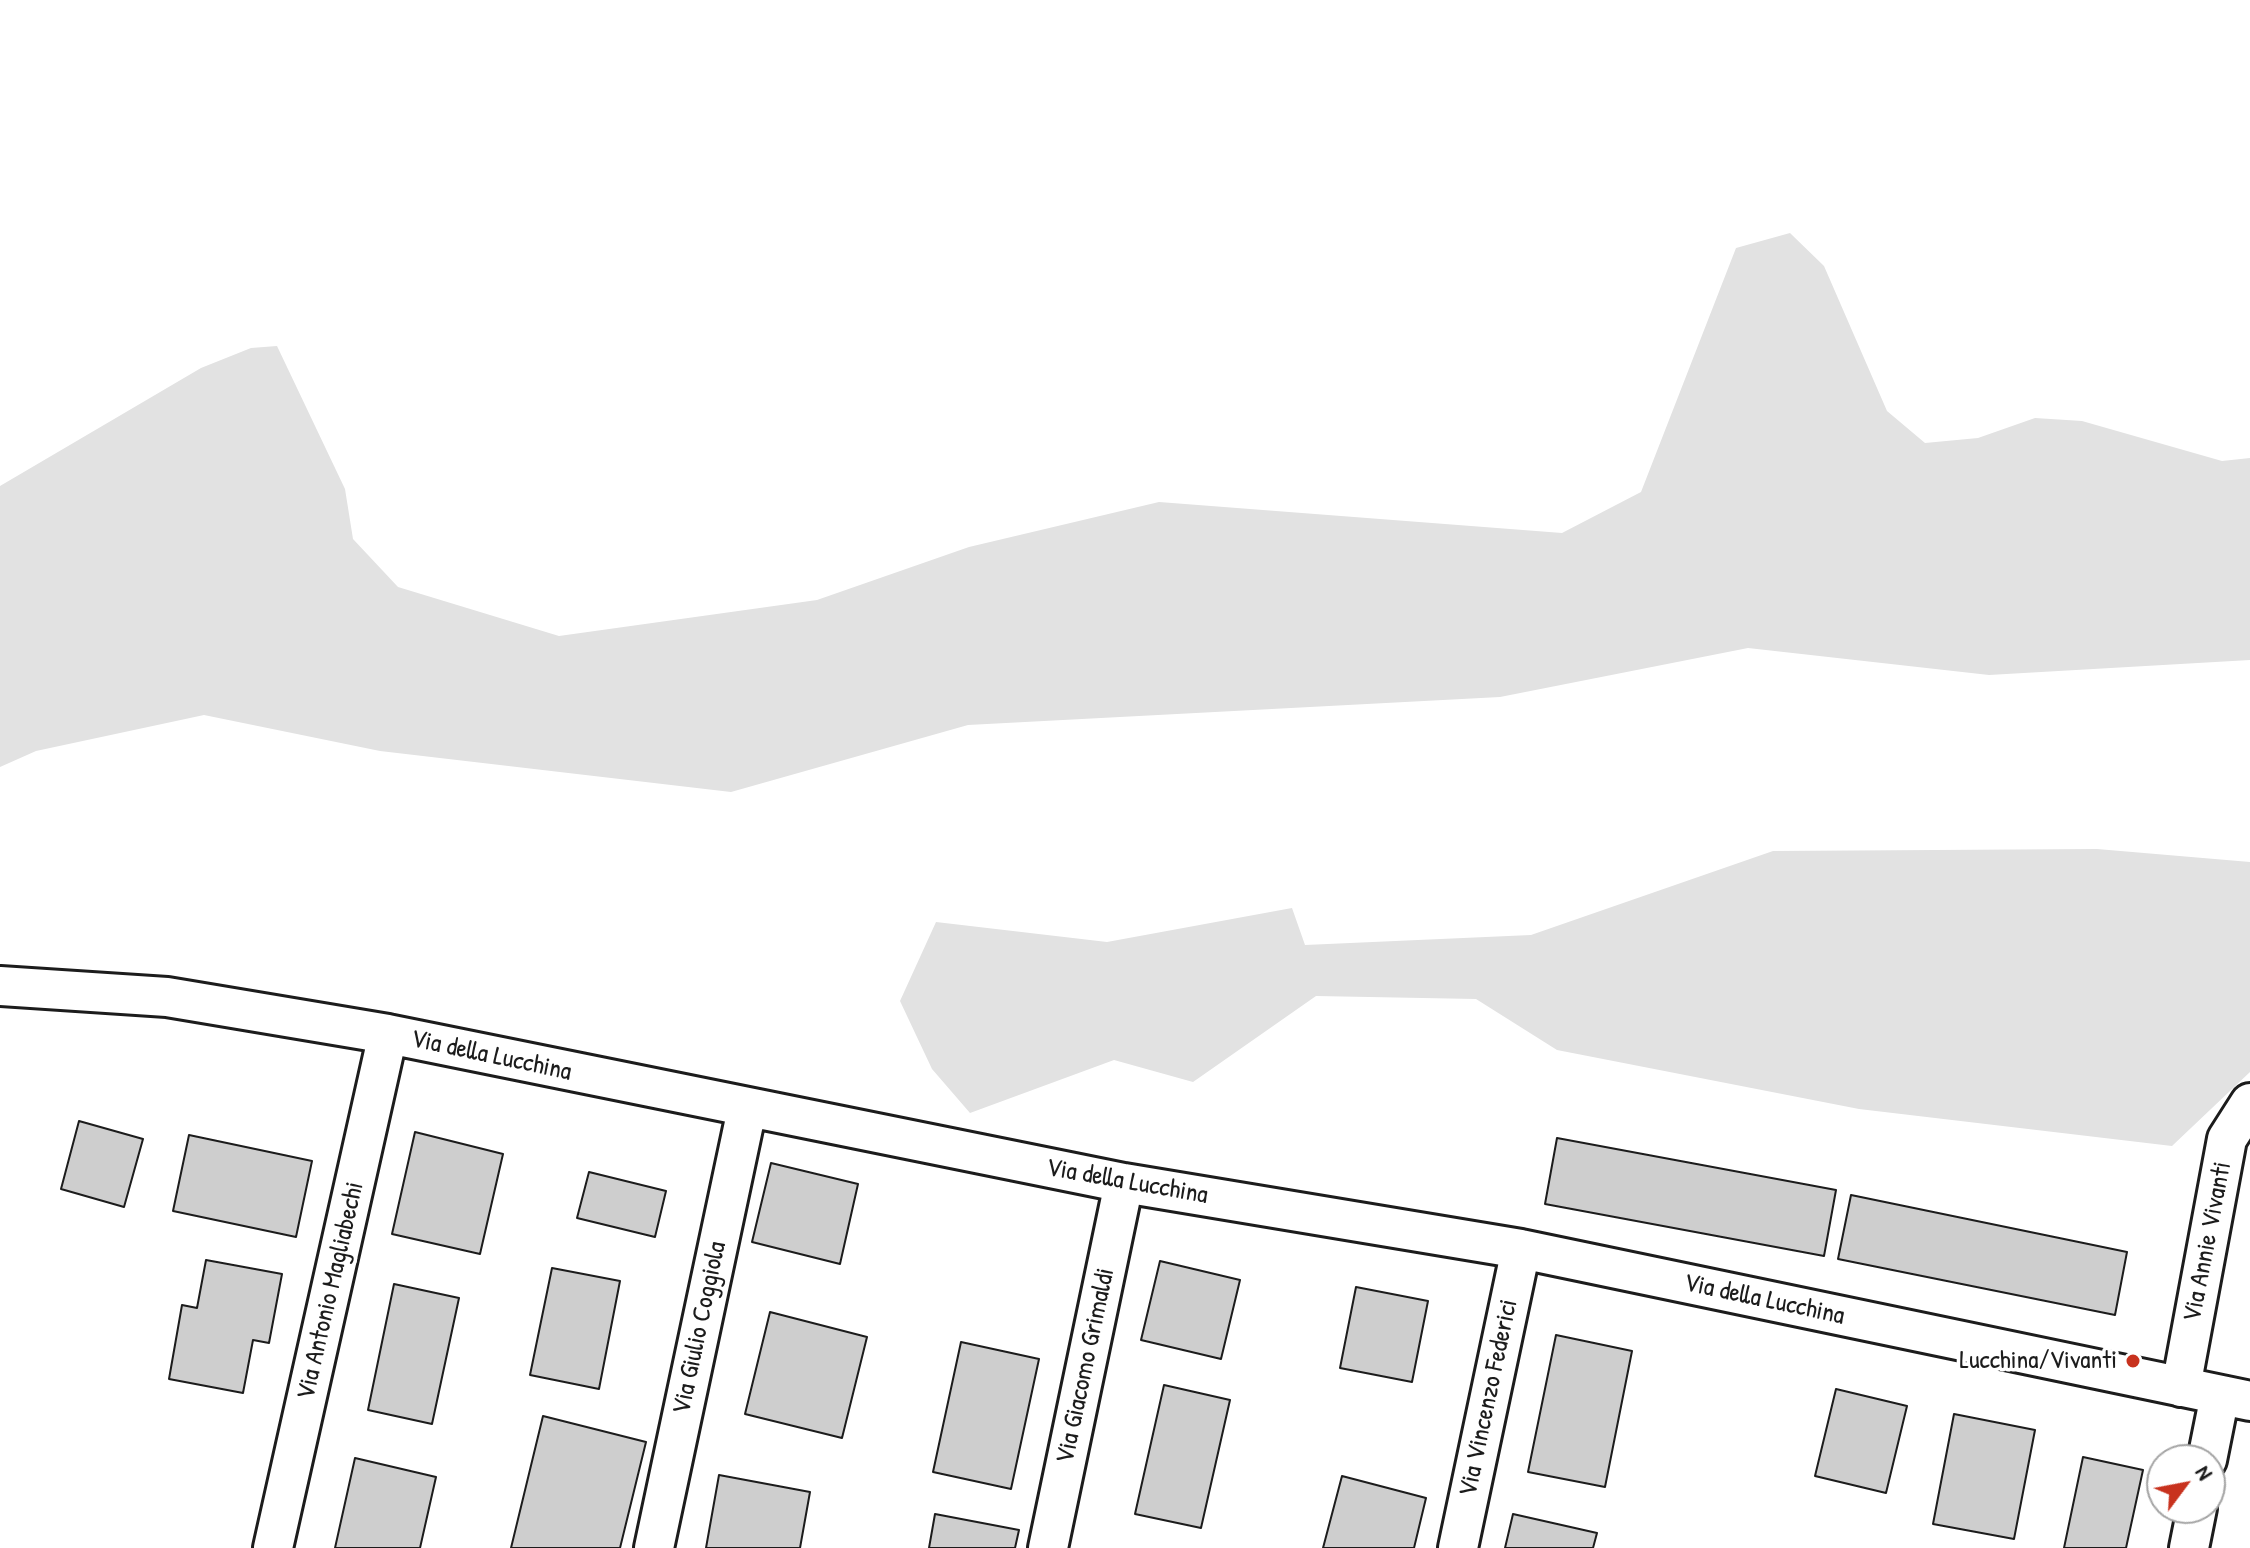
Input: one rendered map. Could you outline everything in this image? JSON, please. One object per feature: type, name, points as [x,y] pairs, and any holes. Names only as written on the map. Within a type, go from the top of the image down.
[{"type":"street","name":"Via della Lucchina","points":[[0,986],[167,997],[388,1034],[1124,1183],[1521,1249],[2235,1398]]},
{"type":"street","name":"Via Antonio Magliabechi","points":[[273,1548],[388,1034]]},
{"type":"street","name":"Via Annie Vivanti","points":[[2181,1387],[2227,1139],[2250,1103]]},
{"type":"street","name":"Via Giulio Coggiola","points":[[654,1548],[747,1109]]},
{"type":"street","name":"Via Giacomo Grimaldi","points":[[1048,1548],[1124,1183]]},
{"type":"street","name":"Via Vincenzo Federici","points":[[1458,1548],[1521,1249]]},
{"type":"street","points":[[2214,1444],[2235,1398]]},
{"type":"street","points":[[2189,1548],[2194,1524]]},
{"type":"shaded area","points":[[1790,233],[1824,266],[1887,411],[1925,443],[1978,438],[2035,418],[2082,421],[2222,461],[2250,458],[2250,660],[1989,675],[1748,648],[1500,697],[968,725],[731,792],[380,751],[204,715],[36,751],[0,767],[0,486],[201,368],[251,348],[277,346],[345,489],[353,539],[398,587],[559,636],[817,600],[969,547],[1159,502],[1562,533],[1641,492],[1736,248]]},
{"type":"shaded area","points":[[2097,849],[2250,862],[2250,1072],[2172,1146],[1859,1109],[1557,1050],[1476,999],[1316,996],[1193,1082],[1114,1060],[970,1113],[932,1069],[900,1001],[936,922],[1107,942],[1292,908],[1305,945],[1531,935],[1773,851]]},
{"type":"building","points":[[79,1121],[143,1139],[124,1207],[61,1189]]},
{"type":"building","points":[[415,1132],[503,1154],[480,1254],[392,1234]]},
{"type":"building","points":[[189,1135],[312,1161],[296,1237],[173,1211]]},
{"type":"building","points":[[1557,1138],[1836,1190],[1824,1256],[1545,1204]]},
{"type":"building","points":[[771,1163],[858,1184],[840,1264],[752,1242]]},
{"type":"building","points":[[589,1172],[666,1191],[655,1237],[577,1218]]},
{"type":"building","points":[[1851,1195],[2127,1252],[2115,1315],[1838,1259]]},
{"type":"building","points":[[206,1260],[282,1274],[269,1343],[253,1340],[243,1393],[169,1379],[182,1305],[197,1308]]},
{"type":"building","points":[[1160,1261],[1240,1280],[1221,1359],[1141,1340]]},
{"type":"building","points":[[552,1268],[620,1281],[599,1389],[530,1375]]},
{"type":"building","points":[[394,1284],[459,1298],[432,1424],[368,1410]]},
{"type":"building","points":[[1356,1287],[1428,1301],[1412,1382],[1340,1368]]},
{"type":"building","points":[[770,1312],[867,1337],[842,1438],[745,1414]]},
{"type":"building","points":[[1556,1335],[1632,1351],[1605,1487],[1528,1472]]},
{"type":"building","points":[[961,1342],[1039,1359],[1011,1489],[933,1472]]},
{"type":"building","points":[[1164,1385],[1230,1400],[1201,1528],[1135,1514]]},
{"type":"building","points":[[1836,1389],[1907,1406],[1886,1493],[1815,1476]]},
{"type":"building","points":[[1954,1414],[2035,1430],[2014,1539],[1933,1524]]},
{"type":"building","points":[[543,1416],[646,1442],[620,1548],[511,1548]]},
{"type":"building","points":[[2083,1457],[2143,1470],[2126,1548],[2064,1548]]},
{"type":"building","points":[[355,1458],[436,1477],[420,1548],[335,1548]]},
{"type":"building","points":[[719,1475],[810,1492],[800,1548],[706,1548]]},
{"type":"building","points":[[1342,1476],[1426,1498],[1414,1548],[1323,1548]]},
{"type":"building","points":[[935,1514],[1019,1530],[1015,1548],[929,1548]]},
{"type":"building","points":[[1513,1514],[1597,1533],[1593,1548],[1505,1548]]},
{"type":"place","name":"Lucchina/Vivanti","points":[[2133,1361]]}]
